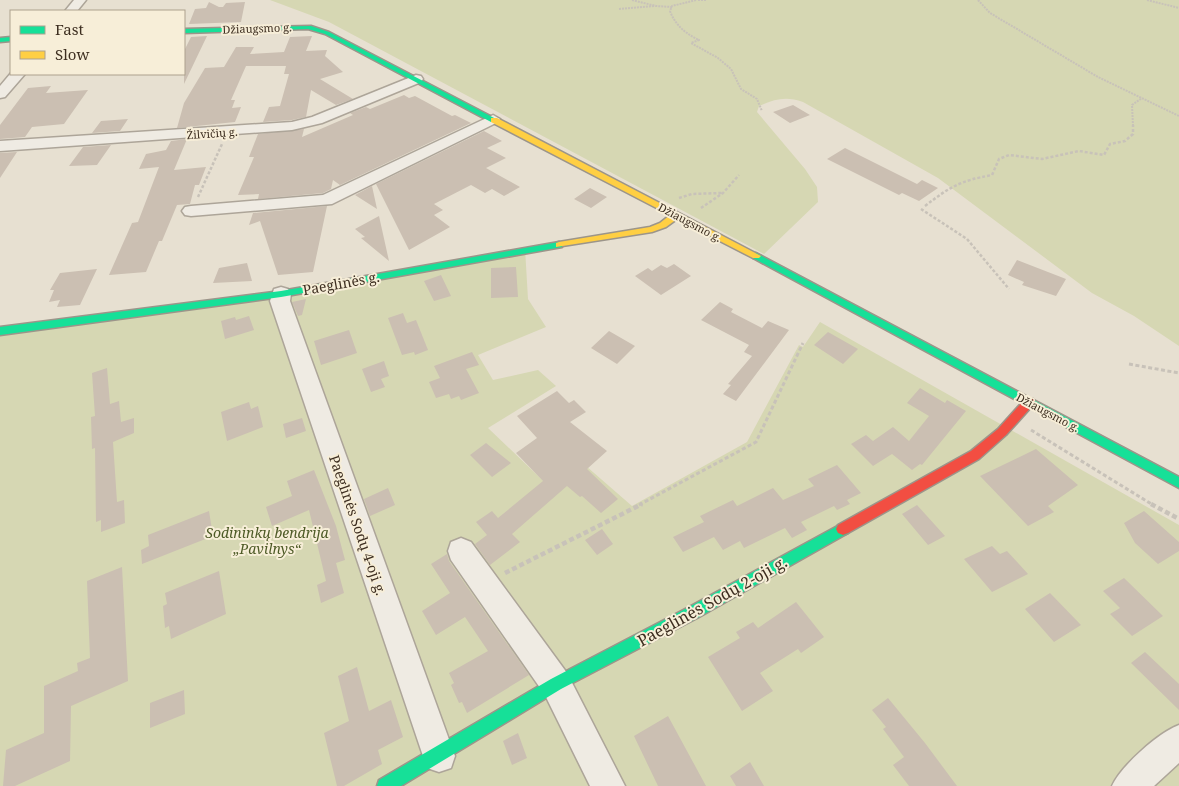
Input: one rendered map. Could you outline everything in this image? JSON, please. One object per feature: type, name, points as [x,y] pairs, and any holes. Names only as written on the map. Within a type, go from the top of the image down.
[{"type":"street","points":[[72,10],[80,0]]},
{"type":"street","name":"Džiaugsmo g.","points":[[185,31],[280,26],[309,28],[327,33],[662,207],[1179,483]]},
{"type":"street","points":[[0,94],[17,75]]},
{"type":"street","name":"Žilvičių g.","points":[[0,146],[228,132],[306,124],[416,79]]},
{"type":"street","points":[[191,211],[326,200],[493,118]]},
{"type":"street","name":"Paeglinės g.","points":[[0,331],[281,294],[652,228],[663,225],[676,215]]},
{"type":"street","name":"Paeglinės Sodų 4-oji g.","points":[[281,294],[280,301],[439,756]]},
{"type":"street","name":"Paeglinės Sodų 2-oji g.","points":[[386,786],[439,756],[556,684],[694,612],[975,455],[1002,432],[1029,402]]},
{"type":"street","points":[[461,551],[556,684],[608,786]]},
{"type":"street","points":[[1129,786],[1179,741]]},
{"type":"path","points":[[632,0],[656,6],[672,7],[697,0],[708,0]]},
{"type":"path","points":[[978,0],[990,13],[1028,33],[1098,77],[1179,116]]},
{"type":"path","points":[[1146,0],[1179,8]]},
{"type":"path","points":[[619,9],[631,10],[656,6]]},
{"type":"path","points":[[672,7],[670,14],[680,27],[691,37],[699,40],[691,43],[718,58],[731,69],[741,89],[756,99],[762,111]]},
{"type":"path","points":[[925,206],[948,188],[962,181],[992,175],[999,159],[1009,155],[1042,159],[1084,150],[1104,155],[1110,144],[1125,141],[1133,134],[1132,105],[1142,98]]},
{"type":"path","points":[[191,211],[228,132]]},
{"type":"path","points":[[688,221],[696,212],[723,193],[739,176]]},
{"type":"path","points":[[662,207],[676,199],[692,194],[723,193]]},
{"type":"path","points":[[920,209],[967,239],[1009,289]]},
{"type":"path","points":[[484,583],[626,513],[748,448],[756,442],[804,343]]},
{"type":"path","points":[[1129,364],[1179,373]]},
{"type":"green space","points":[[270,0],[1179,0],[1179,346],[1134,316],[1092,293],[938,178],[803,102],[791,99],[775,100],[759,106],[757,112],[805,169],[817,187],[818,202],[764,254],[329,22]]},
{"type":"green space","name":"Sodininkų bendrija „Pavilnys“","points":[[525,248],[528,299],[546,327],[478,355],[493,380],[538,370],[556,386],[488,428],[556,493],[586,466],[632,506],[747,442],[799,345],[803,347],[820,322],[1179,525],[1179,786],[0,786],[0,328],[266,293]]},
{"type":"building","points":[[209,2],[223,7],[226,3],[245,2],[241,22],[189,24],[195,9],[206,8]]},
{"type":"building","points":[[207,36],[184,84],[185,49],[191,37]]},
{"type":"building","points":[[312,36],[306,51],[327,50],[325,56],[343,72],[320,79],[353,99],[336,105],[311,90],[306,117],[263,122],[269,107],[280,106],[289,74],[284,74],[286,66],[246,66],[231,100],[235,100],[232,108],[241,107],[235,122],[177,128],[184,103],[205,68],[224,67],[236,47],[254,47],[250,54],[284,52],[290,37]]},
{"type":"building","points":[[51,86],[46,93],[88,90],[64,124],[32,127],[25,137],[0,139],[0,125],[28,88]]},
{"type":"building","points":[[404,95],[409,98],[415,96],[452,116],[455,115],[471,123],[340,185],[333,180],[331,189],[323,193],[258,199],[259,194],[238,195],[254,157],[249,157],[258,134],[304,129],[302,137],[353,115],[350,113],[366,107],[370,109]]},
{"type":"building","points":[[793,105],[810,115],[790,123],[773,112]]},
{"type":"building","points":[[128,119],[120,131],[92,133],[101,121]]},
{"type":"building","points":[[484,131],[502,141],[487,148],[506,158],[486,168],[520,187],[504,196],[492,189],[485,193],[471,185],[434,204],[443,210],[434,215],[450,227],[409,250],[376,184]]},
{"type":"building","points":[[187,139],[174,170],[206,167],[199,185],[195,185],[190,204],[177,205],[162,241],[159,241],[146,272],[109,275],[132,223],[138,222],[159,167],[139,169],[146,154],[166,150],[171,141]]},
{"type":"building","points":[[111,145],[97,165],[69,166],[83,147]]},
{"type":"building","points":[[845,148],[917,184],[922,180],[938,188],[919,201],[902,193],[899,195],[827,159]]},
{"type":"building","points":[[17,152],[0,178],[0,153]]},
{"type":"building","points":[[372,186],[377,209],[355,195]]},
{"type":"building","points":[[590,188],[607,197],[591,208],[574,199]]},
{"type":"building","points":[[327,206],[313,272],[278,275],[260,221],[249,225],[253,213]]},
{"type":"building","points":[[379,216],[389,261],[361,238],[365,237],[355,229]]},
{"type":"building","points":[[1017,260],[1066,279],[1056,296],[1022,285],[1024,282],[1008,275]]},
{"type":"building","points":[[247,263],[252,281],[213,283],[219,268]]},
{"type":"building","points":[[674,264],[691,276],[661,295],[635,276],[648,268],[652,271],[661,265],[667,268]]},
{"type":"building","points":[[516,267],[518,297],[491,298],[491,268]]},
{"type":"building","points":[[97,269],[80,305],[57,307],[60,300],[49,302],[54,290],[50,290],[60,273]]},
{"type":"building","points":[[441,275],[451,296],[434,301],[424,281]]},
{"type":"building","points":[[306,299],[302,315],[298,316],[292,302]]},
{"type":"building","points":[[720,302],[733,309],[731,312],[762,328],[768,321],[789,330],[736,401],[723,394],[731,385],[728,384],[752,356],[744,352],[749,345],[701,320]]},
{"type":"building","points":[[403,313],[407,323],[416,320],[428,350],[415,355],[414,352],[402,355],[388,318]]},
{"type":"building","points":[[249,316],[254,330],[225,339],[221,321],[235,317],[236,320]]},
{"type":"building","points":[[349,330],[357,353],[321,365],[314,341]]},
{"type":"building","points":[[609,331],[635,346],[617,364],[591,348]]},
{"type":"building","points":[[828,332],[858,349],[843,364],[814,345]]},
{"type":"building","points":[[472,352],[479,365],[466,369],[479,393],[461,400],[459,396],[451,399],[449,394],[436,398],[429,382],[440,378],[434,366]]},
{"type":"building","points":[[384,361],[389,376],[381,379],[385,387],[371,392],[362,369]]},
{"type":"building","points":[[107,368],[110,404],[119,401],[121,422],[134,418],[134,433],[113,442],[117,502],[124,500],[125,523],[101,532],[101,520],[96,522],[95,448],[92,449],[91,417],[95,416],[92,373]]},
{"type":"building","points":[[920,388],[945,403],[947,400],[966,411],[922,465],[920,464],[912,470],[892,454],[873,466],[851,444],[866,435],[873,441],[893,427],[909,441],[929,416],[907,403]]},
{"type":"building","points":[[557,391],[569,403],[574,400],[586,412],[570,422],[607,451],[587,469],[618,499],[601,513],[567,486],[512,534],[520,542],[490,565],[475,544],[487,535],[476,522],[492,511],[498,518],[543,481],[516,453],[537,438],[517,416]]},
{"type":"building","points":[[249,402],[251,409],[258,406],[263,427],[227,441],[221,412]]},
{"type":"building","points":[[302,418],[306,431],[286,438],[283,424]]},
{"type":"building","points":[[486,443],[511,463],[492,477],[470,455]]},
{"type":"building","points":[[1036,449],[1078,485],[1048,506],[1054,512],[1028,526],[980,476]]},
{"type":"building","points":[[837,465],[861,493],[847,500],[850,504],[837,510],[834,506],[801,522],[807,530],[792,538],[785,528],[744,548],[740,541],[723,550],[714,537],[683,552],[673,537],[704,522],[700,516],[733,500],[737,506],[773,488],[783,500],[814,486],[808,479]]},
{"type":"building","points":[[314,470],[336,526],[345,560],[336,563],[344,593],[321,603],[317,585],[326,581],[309,510],[272,526],[266,507],[292,496],[287,481]]},
{"type":"building","points":[[388,488],[395,505],[370,516],[364,499]]},
{"type":"building","points":[[917,505],[945,536],[928,545],[902,514]]},
{"type":"building","points":[[209,511],[213,536],[142,564],[141,550],[149,546],[148,535]]},
{"type":"building","points":[[1144,511],[1179,542],[1179,551],[1158,564],[1135,543],[1124,523]]},
{"type":"building","points":[[602,529],[613,544],[597,555],[585,540]]},
{"type":"building","points":[[992,546],[1000,554],[1007,551],[1028,574],[992,592],[964,559]]},
{"type":"building","points":[[447,554],[449,561],[529,675],[467,713],[462,702],[459,703],[451,685],[454,683],[449,673],[488,651],[465,617],[436,635],[422,611],[450,593],[431,564]]},
{"type":"building","points":[[122,567],[128,681],[71,706],[70,761],[15,786],[3,786],[6,750],[44,733],[44,686],[78,671],[77,663],[90,658],[87,581]]},
{"type":"building","points":[[219,571],[226,614],[171,639],[169,626],[165,628],[163,606],[167,604],[165,593]]},
{"type":"building","points":[[1124,578],[1163,616],[1132,636],[1110,614],[1120,608],[1103,591]]},
{"type":"building","points":[[1050,593],[1081,625],[1054,642],[1025,609]]},
{"type":"building","points":[[796,602],[824,637],[801,653],[798,649],[760,673],[773,691],[742,711],[708,657],[740,638],[736,632],[753,622],[758,628]]},
{"type":"building","points":[[1145,652],[1179,684],[1179,710],[1131,663]]},
{"type":"building","points":[[357,667],[369,711],[391,700],[403,737],[378,750],[382,764],[344,786],[337,786],[324,733],[349,721],[338,676]]},
{"type":"building","points":[[184,690],[185,714],[150,728],[150,703]]},
{"type":"building","points":[[888,698],[957,786],[909,786],[893,765],[904,757],[883,729],[886,727],[872,710]]},
{"type":"building","points":[[668,716],[706,786],[658,786],[634,736]]},
{"type":"building","points":[[518,733],[527,758],[512,765],[503,741]]},
{"type":"building","points":[[750,762],[764,786],[736,786],[730,776]]},
{"type":"traffic: fast","points":[[185,31],[309,27],[327,33],[494,120]]},
{"type":"traffic: fast","points":[[0,40],[10,39]]},
{"type":"traffic: fast","points":[[0,331],[281,294],[559,245]]},
{"type":"traffic: fast","points":[[756,256],[1179,483]]},
{"type":"traffic: fast","points":[[385,786],[556,684],[694,612],[843,529]]},
{"type":"traffic: slow","points":[[494,120],[756,256]]},
{"type":"traffic: slow","points":[[559,245],[652,229],[663,225],[676,215]]},
{"type":"traffic: jam","points":[[843,529],[975,455],[1002,432],[1029,402]]}]
